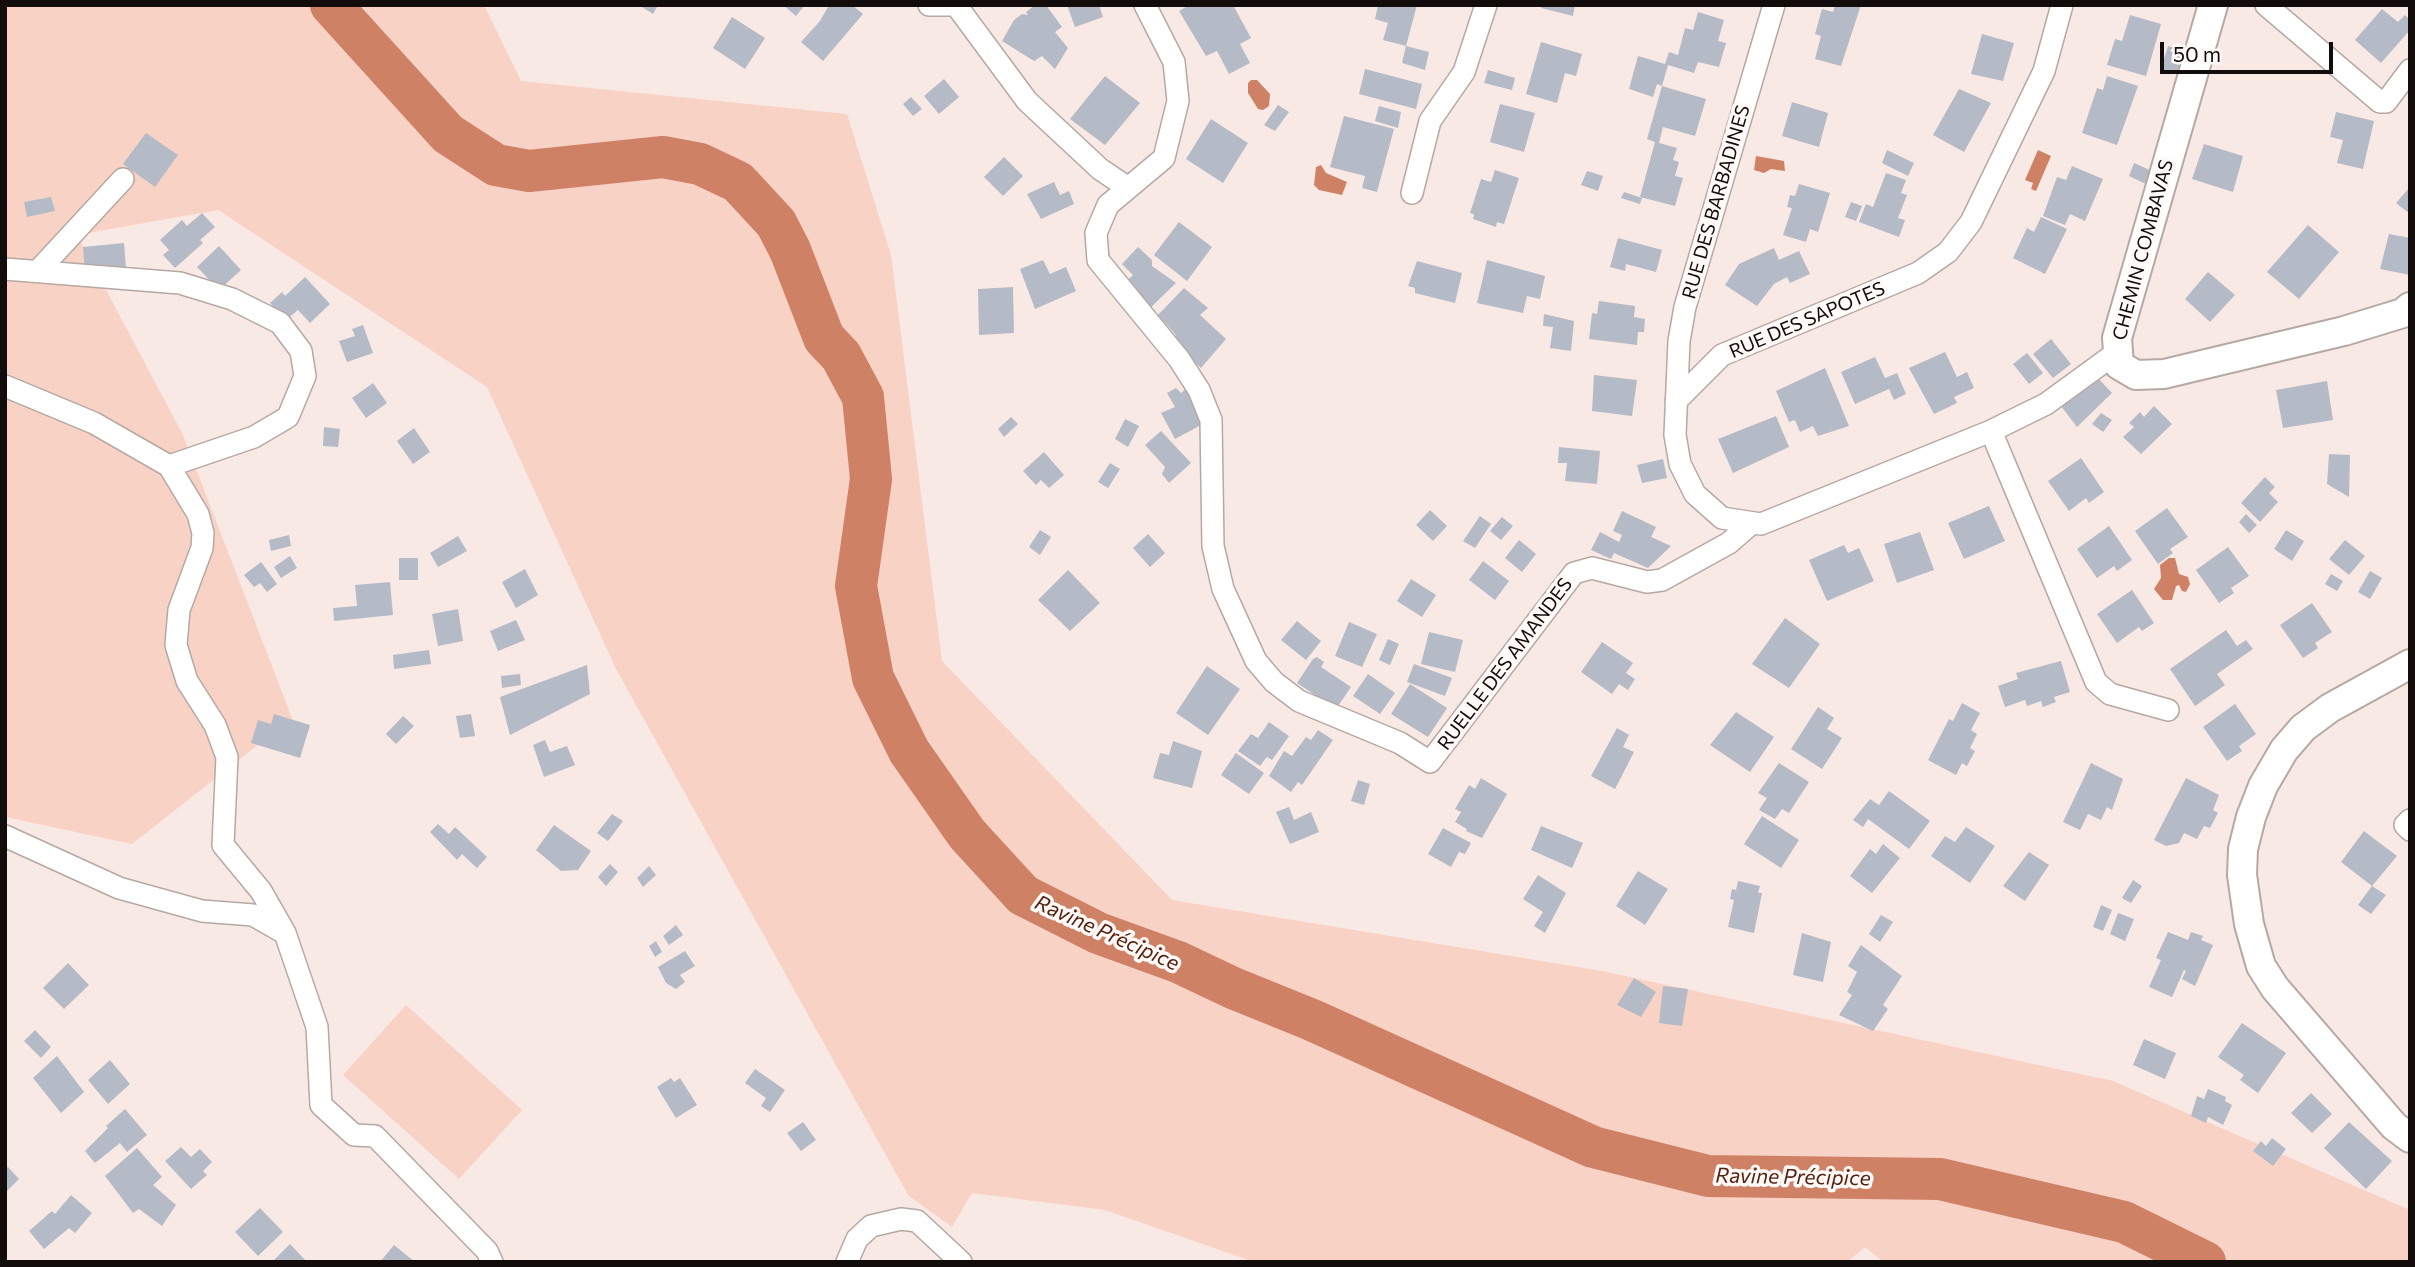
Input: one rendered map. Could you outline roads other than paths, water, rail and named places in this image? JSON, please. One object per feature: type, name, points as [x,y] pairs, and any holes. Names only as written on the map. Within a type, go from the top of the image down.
[{"type":"street","points":[[929,5],[950,5]]},
{"type":"street","points":[[956,5],[1027,101],[1100,169],[1128,188],[1164,158],[1178,101],[1174,62],[1145,5]]},
{"type":"street","points":[[1412,192],[1430,121],[1464,72],[1486,5]]},
{"type":"street","name":"RUE DES BARBADINES","points":[[1676,401],[1679,341],[1685,307],[1774,5]]},
{"type":"street","name":"RUE DES SAPOTES","points":[[1676,401],[1722,355],[1918,273],[1948,252],[1971,222],[2044,71],[2062,5]]},
{"type":"street","name":"CHEMIN COMBAVAS","points":[[2213,5],[2117,338],[2116,353],[2119,365],[2136,374],[2164,374],[2344,331],[2403,313],[2410,307]]},
{"type":"street","points":[[2266,5],[2380,102],[2386,102],[2410,70]]},
{"type":"street","points":[[38,271],[124,179]]},
{"type":"street","name":"RUELLE DES AMANDES","points":[[1128,188],[1108,205],[1096,233],[1098,260],[1144,321],[1179,359],[1199,390],[1211,419],[1213,546],[1223,589],[1256,661],[1274,682],[1299,701],[1400,743],[1430,762],[1574,573],[1592,568],[1647,582],[1662,580],[1730,543],[1752,523]]},
{"type":"street","points":[[5,269],[180,283],[232,299],[280,323],[301,351],[305,376],[288,417],[254,437],[169,466]]},
{"type":"street","points":[[1676,401],[1675,435],[1680,464],[1695,494],[1723,518],[1761,524],[1991,431],[2046,404],[2116,353]]},
{"type":"street","points":[[5,386],[94,424],[169,466],[198,514],[203,533],[202,548],[179,610],[176,645],[187,681],[215,725],[227,757],[223,845],[261,891],[285,933],[317,1027],[321,1105],[354,1135],[375,1136],[486,1251],[492,1262]]},
{"type":"street","points":[[1991,431],[2096,682],[2110,694],[2168,710]]},
{"type":"street","points":[[2410,664],[2330,708],[2303,728],[2284,750],[2263,786],[2250,817],[2243,849],[2242,876],[2249,925],[2261,967],[2275,988],[2394,1126],[2410,1138]]},
{"type":"street","points":[[2410,820],[2405,825],[2410,830]]},
{"type":"street","points":[[5,836],[119,888],[202,911],[253,915],[285,933]]},
{"type":"street","points":[[846,1262],[857,1239],[871,1226],[901,1219],[917,1221],[961,1262]]},
{"type":"waterway","name":"Ravine Précipice","points":[[331,5],[448,134],[496,165],[529,171],[663,157],[700,164],[738,182],[776,223],[790,250],[824,338],[841,356],[863,397],[871,479],[856,586],[873,678],[909,751],[967,834],[1023,895],[1098,933],[1178,962],[1593,1147],[1708,1176],[1940,1179],[2124,1222],[2205,1262]]}]
